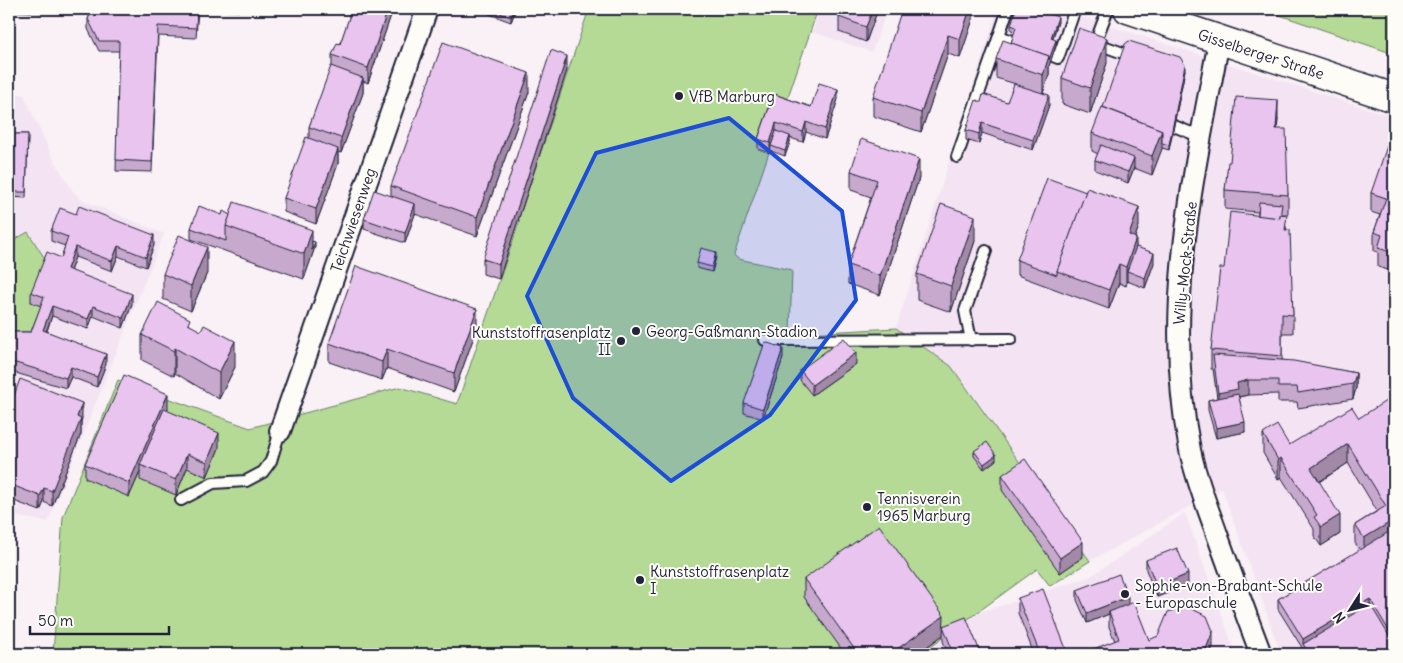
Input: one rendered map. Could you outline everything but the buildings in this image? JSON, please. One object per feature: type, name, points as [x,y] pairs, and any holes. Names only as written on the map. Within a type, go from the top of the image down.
[{"type":"main road","name":"Gisselberger Straße","points":[[1128,9],[1394,98]]},
{"type":"street","name":"Teichwiesenweg","points":[[280,431],[427,9]]},
{"type":"street","name":"Willy-Mock-Straße","points":[[1219,41],[1201,137],[1178,294],[1177,341],[1182,402],[1191,452],[1201,488],[1261,654]]},
{"type":"lane","points":[[957,157],[1008,9]]},
{"type":"lane","points":[[1053,56],[1058,58],[1075,9]]},
{"type":"lane","points":[[1108,9],[1095,43],[1123,53]]},
{"type":"lane","points":[[999,36],[1013,41]]},
{"type":"lane","points":[[1174,126],[1201,137]]},
{"type":"lane","points":[[971,340],[965,311],[986,251]]},
{"type":"lane","points":[[765,340],[1011,339]]},
{"type":"lane","points":[[181,500],[213,483],[246,481],[263,472],[271,461],[280,431]]},
{"type":"highlighted area","points":[[729,118],[842,211],[856,300],[770,415],[671,481],[573,398],[527,296],[596,153]]},
{"type":"shaded area","points":[[820,9],[887,9],[872,52],[812,32]]},
{"type":"shaded area","points":[[998,9],[1057,9],[1394,117],[1394,654],[1281,654],[1222,489],[1090,561],[1024,470],[896,328]]},
{"type":"shaded area","points":[[9,92],[24,95],[52,156],[72,190],[81,199],[164,234],[48,522],[9,515]]},
{"type":"shaded area","name":"Sophie-von-Brabant-Schule - Europaschule","points":[[1185,513],[1236,654],[921,654],[978,613],[1091,576]]},
{"type":"green space","name":"Georg-Gaßmann-Stadion","points":[[589,9],[818,9],[734,255],[738,259],[792,270],[790,334],[896,328],[951,366],[1090,561],[1050,586],[1037,569],[920,654],[53,654],[63,517],[118,380],[250,428],[400,387],[457,404]]},
{"type":"green space","points":[[1262,9],[1394,9],[1394,54]]},
{"type":"green space","points":[[28,232],[47,262],[31,302],[44,307],[31,342],[9,343],[9,243]]},
{"type":"place","name":"VfB Marburg","points":[[679,96]]},
{"type":"place","name":"Georg-Gaßmann-Stadion","points":[[636,331]]},
{"type":"place","name":"Kunststoffrasenplatz II","points":[[621,341]]},
{"type":"place","name":"Tennisverein 1965 Marburg","points":[[867,507]]},
{"type":"place","name":"Kunststoffrasenplatz I","points":[[640,580]]},
{"type":"place","name":"Sophie-von-Brabant-Schule - Europaschule","points":[[1125,594]]}]
